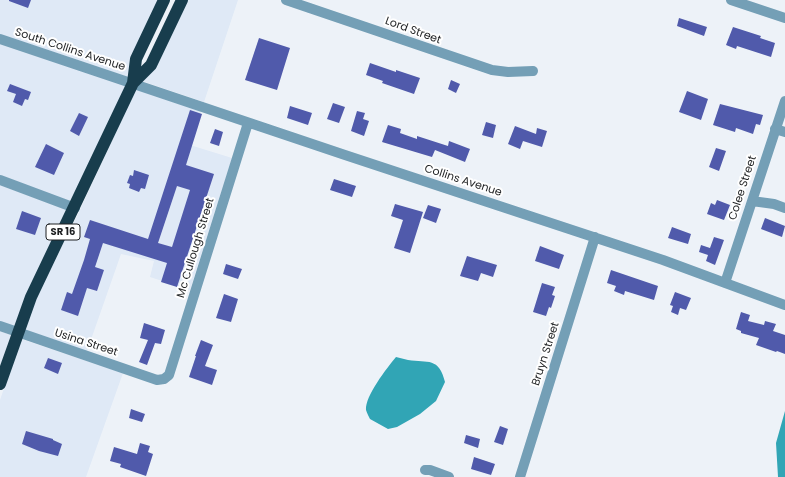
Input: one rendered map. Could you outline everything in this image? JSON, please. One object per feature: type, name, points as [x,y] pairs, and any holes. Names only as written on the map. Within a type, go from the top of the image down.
[{"type":"highway","name":"SR 16","points":[[0,384],[31,297],[75,208],[133,83],[136,59],[164,0]]},
{"type":"highway","name":"SR 16","points":[[133,83],[151,65],[182,0]]},
{"type":"street","name":"Lord Street","points":[[286,0],[492,70],[508,72],[533,71]]},
{"type":"street","points":[[731,0],[785,18]]},
{"type":"street","name":"South Collins Avenue","points":[[0,39],[133,83]]},
{"type":"street","name":"Collins Avenue","points":[[133,83],[248,123],[663,260],[785,305]]},
{"type":"street","name":"Colee Street","points":[[725,283],[752,201],[780,131],[785,101]]},
{"type":"street","name":"Mc Cullough Street","points":[[164,379],[171,372],[248,123]]},
{"type":"street","points":[[0,180],[75,208]]},
{"type":"street","points":[[752,201],[774,204],[785,208]]},
{"type":"street","name":"Bruyn Street","points":[[520,477],[595,237]]},
{"type":"street","name":"Usina Street","points":[[0,326],[157,380],[164,379]]},
{"type":"street","points":[[425,470],[430,470],[449,477]]},
{"type":"shaded area","points":[[0,0],[158,0],[128,77],[0,34]]},
{"type":"shaded area","points":[[188,0],[238,0],[204,102],[142,81]]},
{"type":"shaded area","points":[[0,44],[126,86],[72,202],[0,175]]},
{"type":"shaded area","points":[[136,89],[201,111],[190,145],[232,158],[190,290],[150,277],[154,261],[121,254],[87,351],[25,330],[36,299],[78,214]]},
{"type":"shaded area","points":[[0,185],[68,210],[15,327],[0,321]]},
{"type":"shaded area","points":[[0,331],[11,335],[0,367]]},
{"type":"shaded area","points":[[21,339],[123,373],[86,477],[0,477],[0,400]]},
{"type":"water","points":[[396,357],[436,365],[440,368],[445,382],[436,401],[420,414],[397,427],[388,429],[370,419],[366,410],[369,397],[377,382]]},
{"type":"water","points":[[785,411],[785,477],[778,477],[776,443]]},
{"type":"building","points":[[9,0],[31,0],[28,8]]},
{"type":"building","points":[[679,18],[707,27],[704,36],[677,26]]},
{"type":"building","points":[[733,27],[761,36],[760,38],[775,43],[771,57],[737,46],[736,49],[726,45]]},
{"type":"building","points":[[259,38],[290,48],[277,90],[245,80]]},
{"type":"building","points":[[370,63],[420,78],[414,94],[382,83],[383,81],[366,75]]},
{"type":"building","points":[[451,80],[460,84],[456,93],[448,89]]},
{"type":"building","points":[[10,84],[31,92],[28,100],[25,99],[22,106],[13,102],[16,94],[7,91]]},
{"type":"building","points":[[687,91],[708,99],[701,120],[679,112]]},
{"type":"building","points":[[333,103],[345,107],[339,123],[327,119]]},
{"type":"building","points":[[720,104],[763,115],[760,125],[756,124],[753,134],[736,128],[735,132],[713,125]]},
{"type":"building","points":[[290,106],[312,113],[308,125],[287,118]]},
{"type":"building","points":[[190,110],[202,114],[186,165],[214,174],[177,287],[161,282],[167,263],[103,243],[95,267],[104,270],[97,291],[87,288],[78,316],[61,310],[67,292],[72,294],[84,260],[90,239],[84,237],[90,220],[148,239]],"holes":[[[177,186],[190,190],[172,247],[158,243]]]},
{"type":"building","points":[[357,111],[365,113],[363,119],[369,121],[364,136],[351,131]]},
{"type":"building","points":[[79,113],[88,117],[79,136],[70,131]]},
{"type":"building","points":[[486,122],[496,125],[493,138],[482,135]]},
{"type":"building","points":[[388,125],[401,129],[400,133],[417,139],[417,136],[448,146],[449,141],[470,149],[465,162],[435,150],[432,157],[382,142]]},
{"type":"building","points":[[515,126],[536,134],[537,128],[547,131],[542,147],[523,141],[520,149],[508,144]]},
{"type":"building","points":[[215,129],[223,132],[219,146],[210,143]]},
{"type":"building","points":[[46,144],[64,153],[54,175],[35,167]]},
{"type":"building","points":[[716,148],[726,151],[719,171],[709,167]]},
{"type":"building","points":[[134,170],[149,175],[145,189],[141,188],[139,192],[129,188],[130,184],[127,183],[130,175],[133,176]]},
{"type":"building","points":[[334,179],[356,186],[352,197],[330,190]]},
{"type":"building","points":[[717,200],[730,205],[724,220],[707,214],[711,203],[715,205]]},
{"type":"building","points":[[395,204],[423,212],[410,253],[394,248],[403,220],[391,216]]},
{"type":"building","points":[[428,205],[441,209],[436,223],[423,218]]},
{"type":"building","points":[[22,211],[41,218],[35,235],[16,229]]},
{"type":"building","points":[[765,218],[785,226],[782,237],[761,229]]},
{"type":"building","points":[[672,227],[691,234],[688,244],[668,238]]},
{"type":"building","points":[[714,237],[724,240],[715,265],[706,261],[708,255],[699,252],[701,245],[710,248]]},
{"type":"building","points":[[540,246],[564,255],[559,269],[535,261]]},
{"type":"building","points":[[467,256],[497,265],[493,277],[481,273],[478,281],[460,276]]},
{"type":"building","points":[[226,264],[242,269],[238,279],[223,274]]},
{"type":"building","points":[[611,270],[658,286],[654,300],[625,291],[624,295],[614,291],[616,286],[607,283]]},
{"type":"building","points":[[542,283],[555,287],[552,295],[555,296],[551,308],[549,307],[546,316],[533,312]]},
{"type":"building","points":[[675,292],[691,298],[686,310],[680,308],[678,315],[671,312],[673,306],[670,305]]},
{"type":"building","points":[[224,294],[238,299],[231,322],[216,318]]},
{"type":"building","points":[[741,312],[750,315],[748,321],[764,325],[765,321],[776,324],[773,331],[785,335],[785,354],[756,345],[759,338],[741,333],[741,331],[736,329]]},
{"type":"building","points":[[144,323],[165,330],[161,344],[155,343],[147,365],[139,362],[148,340],[140,338]]},
{"type":"building","points":[[201,340],[213,345],[205,366],[217,370],[212,385],[189,377]]},
{"type":"building","points":[[48,358],[62,363],[58,374],[44,368]]},
{"type":"building","points":[[131,409],[145,414],[142,422],[129,418]]},
{"type":"building","points":[[500,426],[508,429],[503,445],[494,442]]},
{"type":"building","points":[[26,431],[53,439],[62,444],[58,456],[39,451],[22,444]]},
{"type":"building","points":[[466,435],[480,439],[478,448],[464,443]]},
{"type":"building","points":[[140,443],[150,446],[148,452],[153,454],[146,476],[120,467],[121,464],[110,461],[114,447],[137,454]]},
{"type":"building","points":[[474,457],[495,464],[491,475],[471,469]]}]
